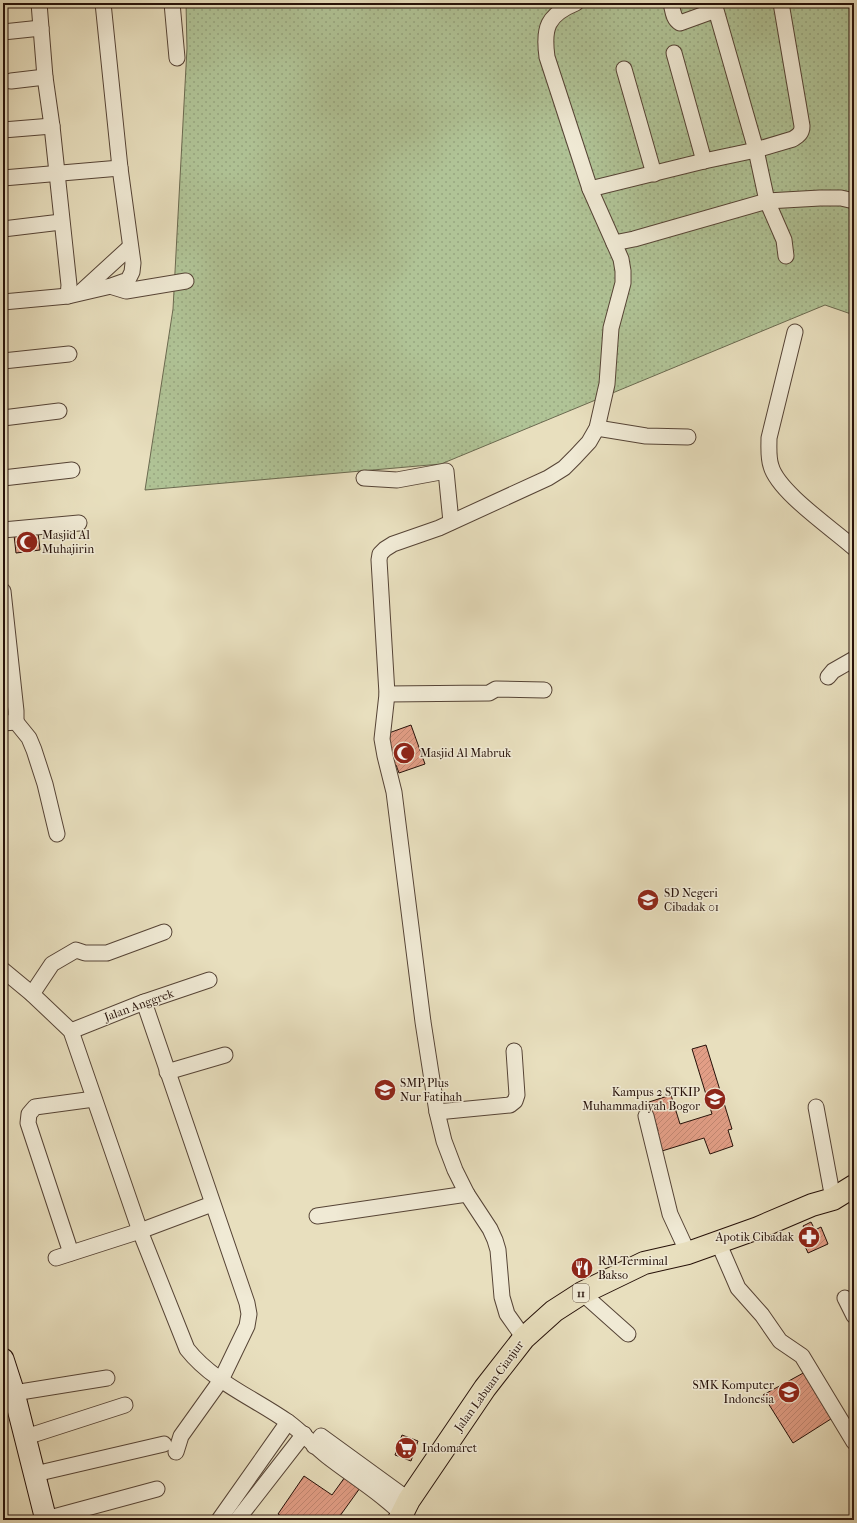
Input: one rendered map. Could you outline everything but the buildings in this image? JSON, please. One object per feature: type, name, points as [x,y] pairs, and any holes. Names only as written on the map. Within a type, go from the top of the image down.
[{"type":"highway","name":"Jalan Labuan-Cianjur","points":[[405,1514],[485,1388],[524,1338],[554,1311],[582,1293],[644,1263],[688,1253],[758,1228],[833,1199],[854,1186]]},
{"type":"main road","points":[[3,1359],[26,1437],[46,1520]]},
{"type":"street","points":[[39,3],[45,77],[52,126],[61,222],[69,285],[75,294]]},
{"type":"street","points":[[3,302],[75,294],[111,286],[128,280],[132,272],[133,263],[120,168],[103,3]]},
{"type":"street","points":[[172,3],[177,58]]},
{"type":"street","points":[[524,1338],[507,1314],[502,1297],[498,1250],[495,1240],[490,1229],[467,1194],[448,1153],[437,1112],[423,1022],[394,792],[382,739],[387,694],[379,568],[380,554],[393,544],[439,528],[548,478],[564,468],[589,442],[597,428],[607,384],[611,328],[623,283],[623,271],[621,259],[590,189],[551,72],[545,41],[546,27],[554,16],[564,8],[576,3]]},
{"type":"street","points":[[671,3],[674,16],[680,23],[716,10],[756,150],[767,201],[784,240],[786,256]]},
{"type":"street","points":[[590,189],[756,150],[793,139],[798,136],[802,131],[781,3]]},
{"type":"street","points":[[3,32],[41,28]]},
{"type":"street","points":[[674,53],[704,161]]},
{"type":"street","points":[[624,69],[654,174]]},
{"type":"street","points":[[11,80],[45,77]]},
{"type":"street","points":[[3,130],[52,126]]},
{"type":"street","points":[[3,178],[120,168]]},
{"type":"street","points":[[614,243],[634,239],[767,201],[820,198],[841,198],[854,201]]},
{"type":"street","points":[[3,229],[61,222]]},
{"type":"street","points":[[75,294],[130,247]]},
{"type":"street","points":[[111,286],[126,291],[186,281]]},
{"type":"street","points":[[795,332],[769,438],[771,467],[784,488],[854,548]]},
{"type":"street","points":[[3,361],[69,354]]},
{"type":"street","points":[[3,418],[59,411]]},
{"type":"street","points":[[597,428],[630,432],[646,436],[688,437]]},
{"type":"street","points":[[3,478],[72,470]]},
{"type":"street","points":[[364,478],[397,480],[446,471],[451,522]]},
{"type":"street","points":[[3,530],[79,523]]},
{"type":"street","points":[[3,591],[10,722],[29,738],[49,798],[58,834]]},
{"type":"street","points":[[828,677],[833,671],[854,659]]},
{"type":"street","points":[[387,694],[471,692],[474,694],[482,694],[489,693],[496,689],[544,690]]},
{"type":"street","points":[[32,994],[52,964],[76,950],[85,953],[107,953],[164,932]]},
{"type":"street","points":[[3,970],[32,994],[70,1031],[140,1232],[187,1349],[195,1359],[221,1380],[288,1422],[304,1434],[314,1446],[321,1436],[405,1514]]},
{"type":"street","name":"Jalan Anggrek","points":[[70,1031],[144,1002],[209,980]]},
{"type":"street","points":[[35,1474],[170,1448],[181,1436],[221,1380],[247,1326],[249,1314],[247,1303],[144,1002]]},
{"type":"street","points":[[437,1112],[510,1105],[515,1101],[518,1095],[514,1051]]},
{"type":"street","points":[[167,1072],[225,1054]]},
{"type":"street","points":[[71,1253],[28,1123],[29,1114],[34,1107],[94,1099]]},
{"type":"street","points":[[816,1107],[833,1199]]},
{"type":"street","points":[[646,1116],[670,1214],[688,1253]]},
{"type":"street","points":[[317,1216],[467,1194]]},
{"type":"street","points":[[56,1258],[140,1232],[212,1204]]},
{"type":"street","points":[[718,1242],[738,1288],[759,1312],[780,1341],[802,1356],[854,1442]]},
{"type":"street","points":[[582,1293],[628,1334]]},
{"type":"street","points":[[845,1298],[854,1316]]},
{"type":"street","points":[[14,1393],[108,1378]]},
{"type":"street","points":[[26,1437],[125,1405]]},
{"type":"street","points":[[219,1520],[288,1422]]},
{"type":"street","points":[[237,1520],[304,1434]]},
{"type":"street","points":[[46,1520],[157,1489]]},
{"type":"green space","points":[[186,3],[854,3],[854,315],[825,305],[441,464],[145,490],[173,309],[187,48]]},
{"type":"place","name":"Masjid Al Muhajirin","points":[[27,542]]},
{"type":"place","name":"Masjid Al Mabruk","points":[[404,753]]},
{"type":"place","name":"SD Negeri Cibadak 01","points":[[648,900]]},
{"type":"place","name":"SMP Plus Nur Fatihah","points":[[385,1090]]},
{"type":"place","name":"Kampus 2 STKIP Muhammadiyah Bogor","points":[[715,1099]]},
{"type":"place","name":"Apotik Cibadak","points":[[809,1237]]},
{"type":"place","name":"RM Terminal Bakso","points":[[582,1268]]},
{"type":"place","name":"SMK Komputer Indonesia","points":[[789,1392]]},
{"type":"place","name":"Indomaret","points":[[406,1448]]}]
